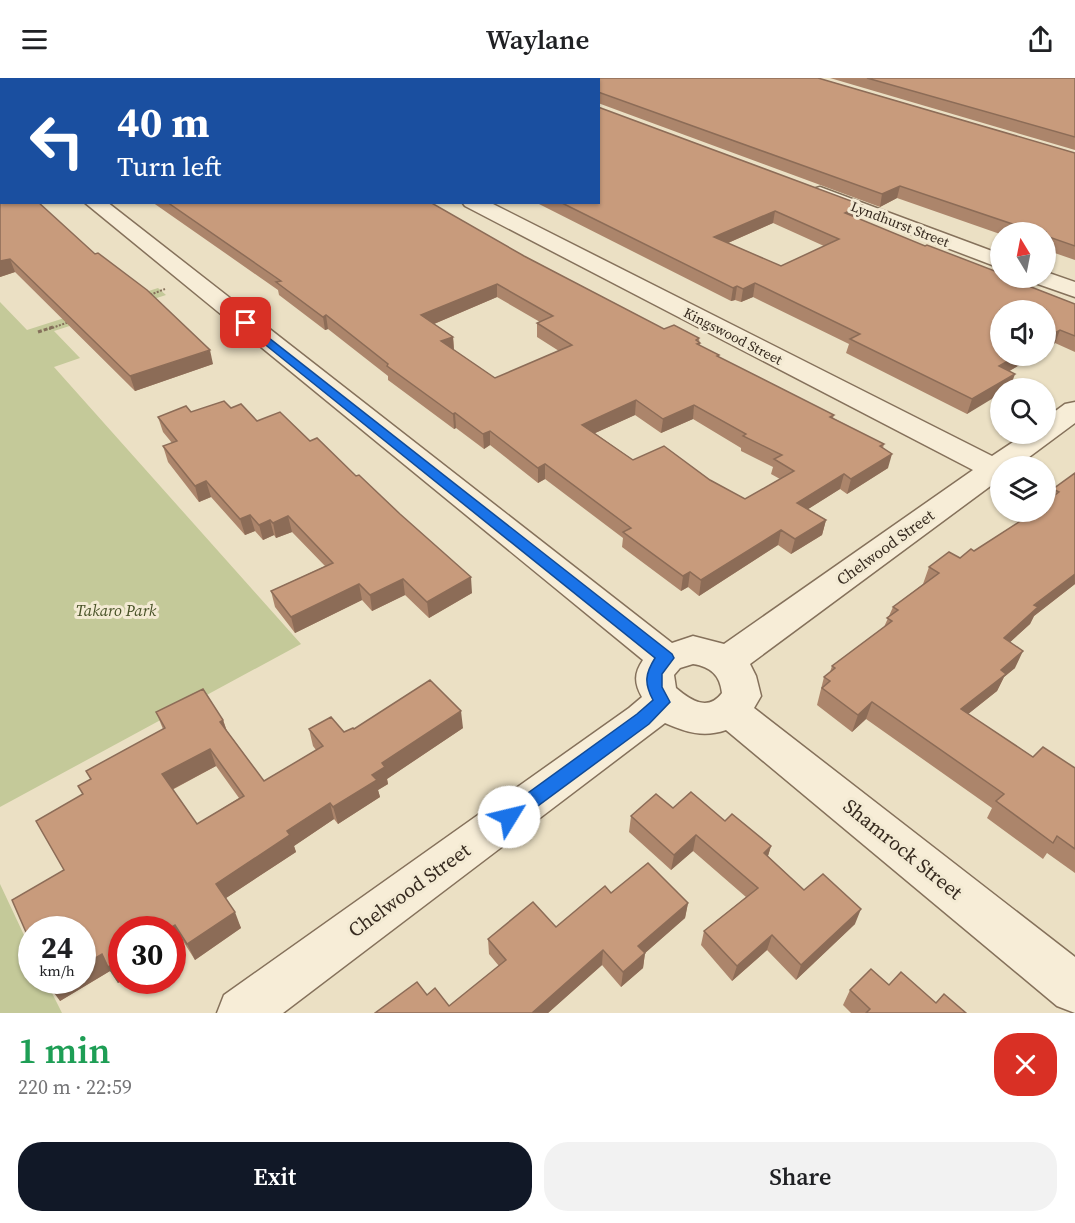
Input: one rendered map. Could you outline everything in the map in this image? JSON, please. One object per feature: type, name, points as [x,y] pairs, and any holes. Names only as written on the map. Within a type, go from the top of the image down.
[{"type":"street","name":"Lyndhurst Street","points":[[800,185],[990,257]]},
{"type":"street","points":[[96,204],[666,658]]},
{"type":"street","name":"Kingswood Street","points":[[476,204],[990,467]]},
{"type":"street","points":[[1056,283],[1075,290]]},
{"type":"street","name":"Chelwood Street","points":[[1056,423],[1075,410]]},
{"type":"street","name":"Chelwood Street","points":[[1012,456],[1028,444]]},
{"type":"street","name":"Chelwood Street","points":[[727,661],[990,472]]},
{"type":"street","points":[[693,650],[711,653],[727,661],[740,677],[742,696],[730,711],[714,717],[695,718],[677,712],[662,702],[654,688],[654,673],[661,661],[666,658],[675,652],[693,650]]},
{"type":"street","name":"Chelwood Street","points":[[242,1013],[643,719],[662,702]]},
{"type":"street","name":"Shamrock Street","points":[[730,711],[1075,988]]},
{"type":"path","points":[[146,296],[192,281]]},
{"type":"path","points":[[38,332],[70,321]]},
{"type":"green space","name":"Takaro Park","points":[[158,288],[166,295],[54,331],[80,358],[54,367],[301,644],[0,807],[0,302],[27,330]]},
{"type":"green space","points":[[0,884],[18,922],[18,994],[52,994],[62,1013],[0,1013]]},
{"type":"building","points":[[600,78],[818,78],[1075,153],[1075,246],[1056,239],[1056,222],[1006,222],[900,186],[882,194],[600,93]]},
{"type":"building","points":[[867,78],[1075,78],[1075,137]]},
{"type":"building","points":[[600,108],[862,205],[845,213],[925,246],[990,269],[990,288],[1034,288],[1075,304],[1075,336],[1060,330],[1056,332],[1056,300],[990,300],[990,366],[999,366],[1015,374],[1008,378],[990,378],[990,389],[972,399],[850,339],[860,334],[755,283],[743,289],[737,286],[733,288],[564,204],[600,204]],"holes":[[[775,211],[839,239],[781,266],[714,237]]]},
{"type":"building","points":[[0,204],[40,204],[95,254],[98,253],[147,290],[210,350],[130,376],[10,259],[0,261]]},
{"type":"building","points":[[170,204],[433,204],[524,256],[664,329],[674,325],[699,338],[696,340],[700,343],[697,344],[834,415],[830,417],[884,444],[880,446],[892,454],[851,479],[844,474],[797,503],[826,520],[795,539],[781,530],[701,580],[690,572],[683,576],[623,532],[631,528],[545,464],[538,468],[490,431],[483,434],[455,413],[453,414],[387,366],[388,364],[326,315],[323,317],[276,282],[281,281]],"holes":[[[497,284],[553,316],[537,323],[572,345],[495,378],[441,341],[453,337],[421,315]],[[636,400],[663,419],[694,405],[746,434],[743,436],[782,455],[774,459],[794,471],[745,499],[710,480],[664,446],[633,460],[582,425]]]},
{"type":"building","points":[[224,401],[231,408],[241,404],[257,421],[280,412],[310,441],[317,438],[356,476],[359,475],[471,577],[427,602],[403,579],[370,595],[359,584],[291,617],[271,591],[333,563],[288,516],[273,523],[270,520],[259,525],[250,515],[240,519],[206,481],[195,486],[163,446],[177,441],[158,417],[186,406],[191,412]]},
{"type":"building","points":[[1075,473],[1075,574],[1034,605],[1038,607],[1004,638],[1023,651],[1001,670],[1006,674],[961,709],[1033,757],[1043,747],[1075,768],[1075,849],[1057,836],[1053,843],[996,801],[1004,794],[872,702],[858,715],[822,688],[830,681],[824,677],[835,668],[832,666],[892,621],[887,618],[898,610],[893,607],[939,573],[929,567],[949,552],[960,558],[971,549],[974,551],[1019,522],[1056,522],[1056,494],[1059,492],[1056,490],[1056,487]]},
{"type":"building","points":[[430,680],[461,711],[382,763],[385,767],[372,775],[377,780],[333,807],[330,803],[287,831],[290,835],[216,884],[235,912],[187,944],[186,916],[108,916],[108,967],[102,954],[96,958],[96,916],[19,916],[12,900],[64,870],[36,821],[83,794],[78,786],[91,779],[86,771],[165,728],[156,712],[203,689],[223,720],[220,722],[264,781],[323,746],[309,729],[331,717],[344,732]],"holes":[[[210,749],[244,796],[197,824],[162,774]]]},
{"type":"building","points":[[691,792],[725,821],[732,814],[771,846],[764,853],[804,890],[823,874],[861,909],[801,965],[772,935],[737,966],[704,931],[758,888],[696,835],[674,855],[631,816],[656,794],[673,808]]},
{"type":"building","points":[[648,863],[688,903],[638,946],[645,953],[623,972],[603,950],[532,1013],[375,1013],[417,982],[427,995],[435,988],[449,1006],[506,960],[488,939],[533,902],[556,927],[605,886],[611,893]]},
{"type":"building","points":[[871,969],[889,985],[901,972],[936,1003],[944,994],[966,1013],[866,1013],[870,1009],[850,990]]},
{"type":"route","points":[[246,323],[666,658],[661,661],[654,673],[654,688],[662,702],[643,719],[509,817]]}]
